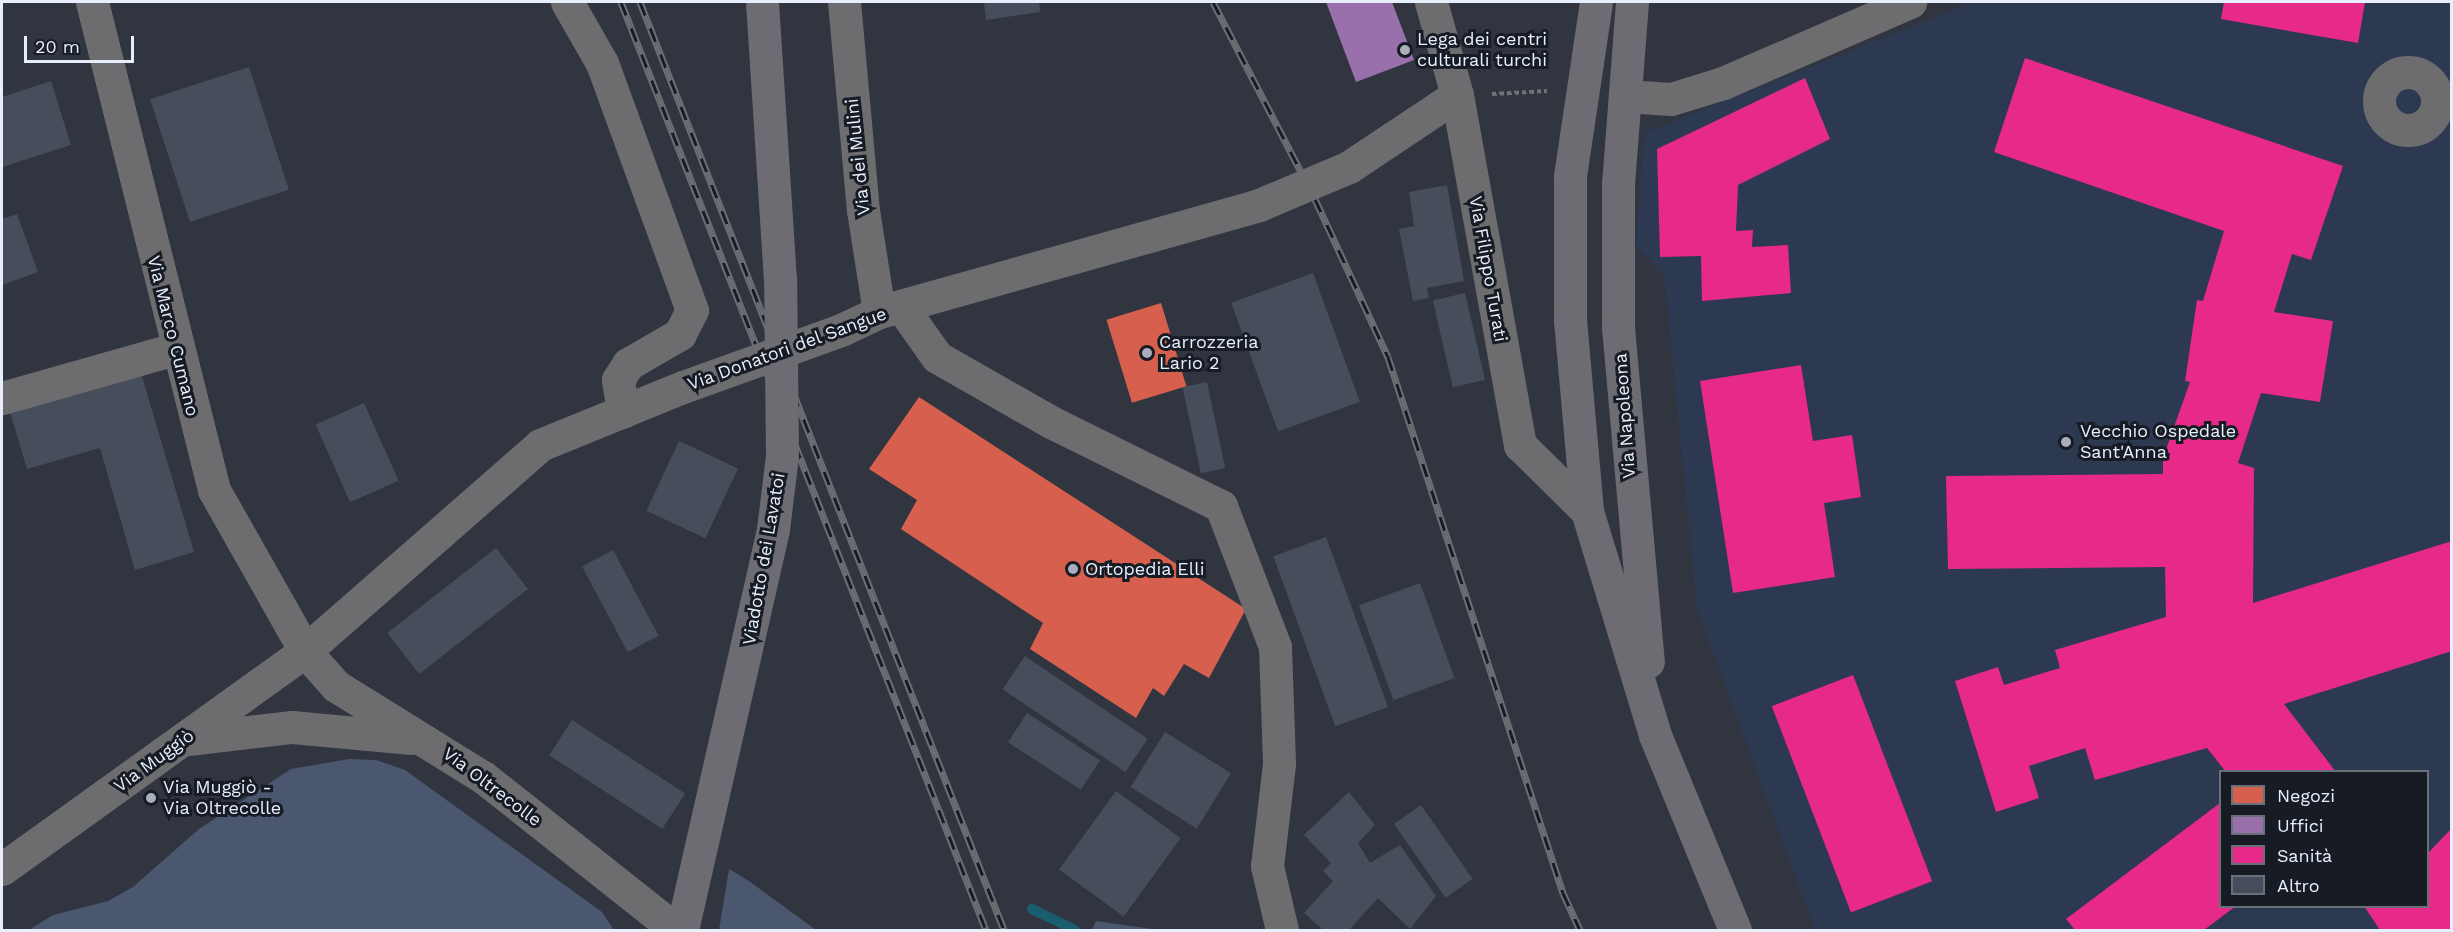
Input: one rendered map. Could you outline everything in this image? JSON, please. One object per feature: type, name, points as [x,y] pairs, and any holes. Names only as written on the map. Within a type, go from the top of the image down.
[{"type":"main road","name":"Viadotto dei Lavatoi","points":[[682,930],[771,541],[782,456],[780,279],[762,2]]},
{"type":"main road","name":"Via Napoleona","points":[[1632,2],[1618,184],[1618,327],[1655,735]]},
{"type":"main road","name":"Via Napoleona","points":[[1596,4],[1624,96]]},
{"type":"main road","name":"Via Napoleona","points":[[1596,4],[1581,89],[1570,177],[1570,320],[1587,511],[1621,555],[1655,735],[1735,930]]},
{"type":"street","name":"Via Marco Cumano","points":[[92,2],[175,349],[214,490],[305,651]]},
{"type":"street","points":[[567,2],[602,63],[692,310],[680,334],[628,364],[618,380],[623,412]]},
{"type":"street","name":"Via dei Mulini","points":[[844,2],[863,210],[891,310]]},
{"type":"street","name":"Via Filippo Turati","points":[[1431,2],[1457,95],[1520,444],[1587,511]]},
{"type":"street","points":[[1624,96],[1671,99],[1723,83],[1910,2]]},
{"type":"street","name":"Via Donatori del Sangue","points":[[305,651],[540,445],[683,387],[891,310],[1259,204],[1350,167],[1457,95]]},
{"type":"street","points":[[891,310],[938,357],[1051,422],[1221,506],[1275,647],[1279,764],[1267,866],[1282,930]]},
{"type":"street","points":[[2,398],[175,349]]},
{"type":"street","name":"Via Muggiò","points":[[2,869],[183,740],[255,681],[305,651]]},
{"type":"street","name":"Via Oltrecolle","points":[[305,651],[336,686],[433,743],[676,930]]},
{"type":"street","points":[[183,740],[292,727],[372,730],[433,743]]},
{"type":"path","points":[[1457,95],[1581,89]]},
{"type":"shaded area","name":"Vecchio Ospedale Sant'Anna","points":[[1973,2],[2451,2],[2451,930],[1815,930],[1697,609],[1664,275],[1636,246],[1644,133]]},
{"type":"shaded area","points":[[349,759],[376,760],[405,770],[602,912],[614,930],[29,930],[53,915],[108,901],[133,887],[199,829],[291,769]]},
{"type":"shaded area","points":[[729,869],[749,881],[816,930],[719,930]]},
{"type":"shaded area","points":[[1096,921],[1159,930],[1092,930]]},
{"type":"building: Negozi","name":"Carrozzeria Lario 2","points":[[1161,303],[1186,386],[1132,403],[1106,320]]},
{"type":"building: Negozi","name":"Ortopedia Elli","points":[[919,397],[1246,609],[1209,678],[1184,664],[1164,696],[1153,688],[1136,718],[1030,649],[1043,623],[901,529],[917,500],[869,469]]},
{"type":"building: Uffici","points":[[1326,2],[1392,2],[1414,60],[1356,82]]},
{"type":"building: Sanità","points":[[2224,2],[2365,2],[2358,43],[2221,19]]},
{"type":"building: Sanità","points":[[2025,58],[2343,166],[2311,260],[2292,254],[2274,312],[2333,321],[2320,402],[2261,393],[2238,463],[2254,468],[2253,603],[2452,541],[2452,651],[2284,704],[2334,770],[2224,770],[2207,748],[2095,780],[2085,748],[2029,766],[2039,798],[1996,812],[1955,681],[1998,667],[2004,685],[2060,668],[2055,650],[2166,617],[2165,567],[1948,569],[1946,476],[2163,474],[2163,458],[2190,382],[2185,381],[2197,300],[2203,301],[2224,231],[1994,152]]},
{"type":"building: Sanità","points":[[1805,78],[1830,139],[1738,185],[1736,231],[1753,230],[1752,247],[1788,245],[1791,293],[1702,301],[1701,256],[1660,257],[1657,149]]},
{"type":"building: Sanità","points":[[1801,365],[1813,441],[1852,435],[1861,497],[1824,503],[1835,577],[1733,593],[1700,381]]},
{"type":"building: Sanità","points":[[1853,675],[1932,881],[1851,912],[1772,706]]},
{"type":"building: Sanità","points":[[2219,804],[2219,908],[2233,908],[2204,930],[2075,930],[2066,919]]},
{"type":"building: Sanità","points":[[2452,828],[2452,930],[2380,930],[2365,908],[2429,908],[2429,852]]},
{"type":"building: Altro","points":[[984,2],[1039,2],[1040,12],[986,20]]},
{"type":"building: Altro","points":[[249,67],[289,190],[190,222],[150,99]]},
{"type":"building: Altro","points":[[51,81],[71,145],[2,167],[2,97]]},
{"type":"building: Altro","points":[[1447,185],[1464,281],[1427,288],[1429,298],[1413,301],[1399,229],[1414,226],[1409,192]]},
{"type":"building: Altro","points":[[17,214],[38,272],[2,285],[2,219]]},
{"type":"building: Altro","points":[[1313,273],[1360,402],[1278,431],[1231,303]]},
{"type":"building: Altro","points":[[1465,293],[1485,380],[1453,387],[1433,300]]},
{"type":"building: Altro","points":[[141,373],[194,552],[135,570],[100,448],[27,469],[10,412]]},
{"type":"building: Altro","points":[[1207,382],[1225,468],[1201,473],[1183,387]]},
{"type":"building: Altro","points":[[364,403],[399,481],[350,502],[316,425]]},
{"type":"building: Altro","points":[[679,441],[738,468],[705,538],[646,511]]},
{"type":"building: Altro","points":[[1326,537],[1388,707],[1335,726],[1273,556]]},
{"type":"building: Altro","points":[[496,548],[528,589],[419,674],[387,633]]},
{"type":"building: Altro","points":[[613,550],[659,636],[628,652],[582,566]]},
{"type":"building: Altro","points":[[1420,583],[1455,678],[1393,700],[1359,605]]},
{"type":"building: Altro","points":[[1025,656],[1148,739],[1125,772],[1003,689]]},
{"type":"building: Altro","points":[[1027,713],[1100,760],[1081,790],[1008,742]]},
{"type":"building: Altro","points":[[572,720],[685,794],[662,829],[549,755]]},
{"type":"building: Altro","points":[[1165,732],[1231,773],[1197,828],[1131,787]]},
{"type":"building: Altro","points":[[1116,791],[1181,838],[1124,916],[1059,869]]},
{"type":"building: Altro","points":[[1349,792],[1375,825],[1358,843],[1370,863],[1400,845],[1436,896],[1410,929],[1378,898],[1349,930],[1323,930],[1304,913],[1333,881],[1323,871],[1331,863],[1304,835]]},
{"type":"building: Altro","points":[[1421,805],[1473,879],[1446,898],[1394,824]]},
{"type":"waterway","points":[[1032,909],[1075,930]]},
{"type":"railway","points":[[621,2],[986,930]]},
{"type":"railway","points":[[640,2],[1004,930]]},
{"type":"railway","points":[[1213,2],[1315,199],[1388,357],[1563,893],[1580,930]]},
{"type":"place","name":"Lega dei centri culturali turchi","points":[[1405,50]]},
{"type":"place","name":"Carrozzeria Lario 2","points":[[1147,353]]},
{"type":"place","name":"Vecchio Ospedale Sant'Anna","points":[[2066,442]]},
{"type":"place","name":"Ortopedia Elli","points":[[1073,569]]},
{"type":"place","name":"Via Muggiò - Via Oltrecolle","points":[[151,798]]}]
